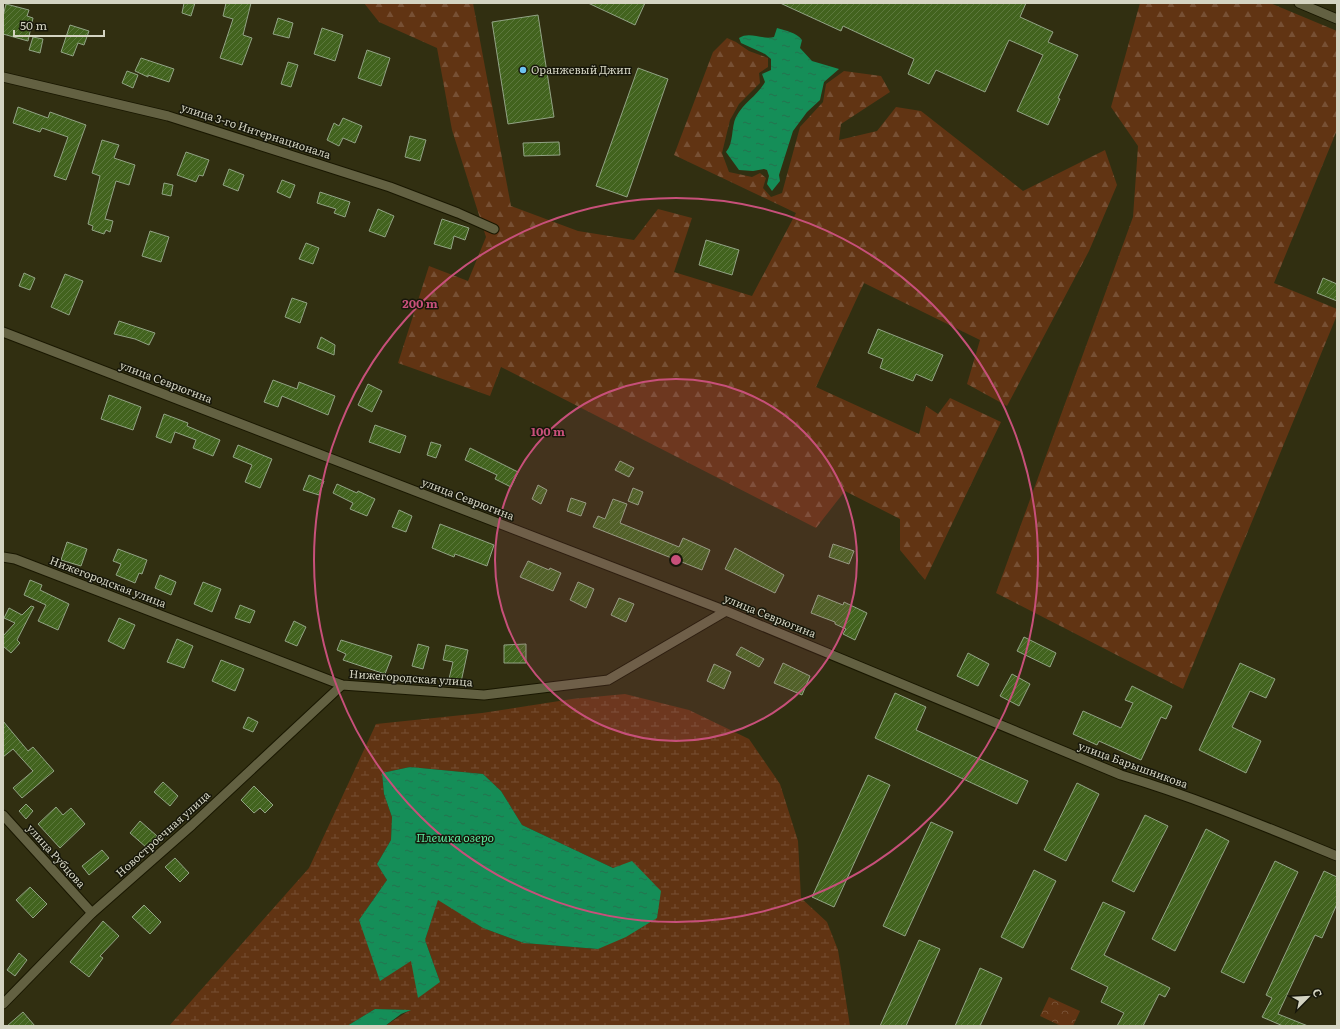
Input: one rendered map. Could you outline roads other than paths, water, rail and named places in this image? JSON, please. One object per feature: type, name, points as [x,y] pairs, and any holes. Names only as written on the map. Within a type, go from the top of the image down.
[{"type":"street","points":[[1299,3],[1337,19]]},
{"type":"street","name":"улица 3-го Интернационала","points":[[3,77],[168,116],[390,187],[458,213],[494,229]]},
{"type":"street","name":"улица Севрюгина","points":[[3,332],[726,611],[923,691]]},
{"type":"street","name":"Нижегородская улица","points":[[3,557],[23,562],[342,685],[484,695],[608,680],[726,611]]},
{"type":"street","name":"Новостроечная улица","points":[[3,1004],[92,913],[192,825],[342,685]]},
{"type":"street","name":"улица Барышникова","points":[[923,691],[1121,775],[1155,785],[1253,821],[1337,856]]},
{"type":"street","name":"улица Рубцова","points":[[3,815],[92,913]]},
{"type":"water","points":[[777,28],[791,32],[800,37],[802,40],[800,48],[812,61],[839,69],[824,82],[820,100],[807,112],[793,131],[779,175],[780,181],[772,191],[767,184],[769,176],[767,170],[739,170],[726,152],[729,148],[736,117],[743,107],[762,87],[765,82],[762,74],[771,70],[771,59],[765,54],[741,43],[739,38],[747,35],[769,38],[774,37]]},
{"type":"water","name":"Плешка озеро","points":[[410,767],[483,774],[501,791],[522,825],[613,868],[632,861],[661,891],[657,918],[626,937],[598,949],[524,943],[483,928],[438,900],[425,940],[440,982],[418,998],[411,961],[380,981],[359,920],[387,880],[377,864],[391,840],[392,817],[384,794],[382,773]]},
{"type":"water","points":[[375,1009],[411,1010],[401,1014],[385,1026],[347,1026]]},
{"type":"place","name":"Оранжевый Джип","points":[[523,70]]}]
